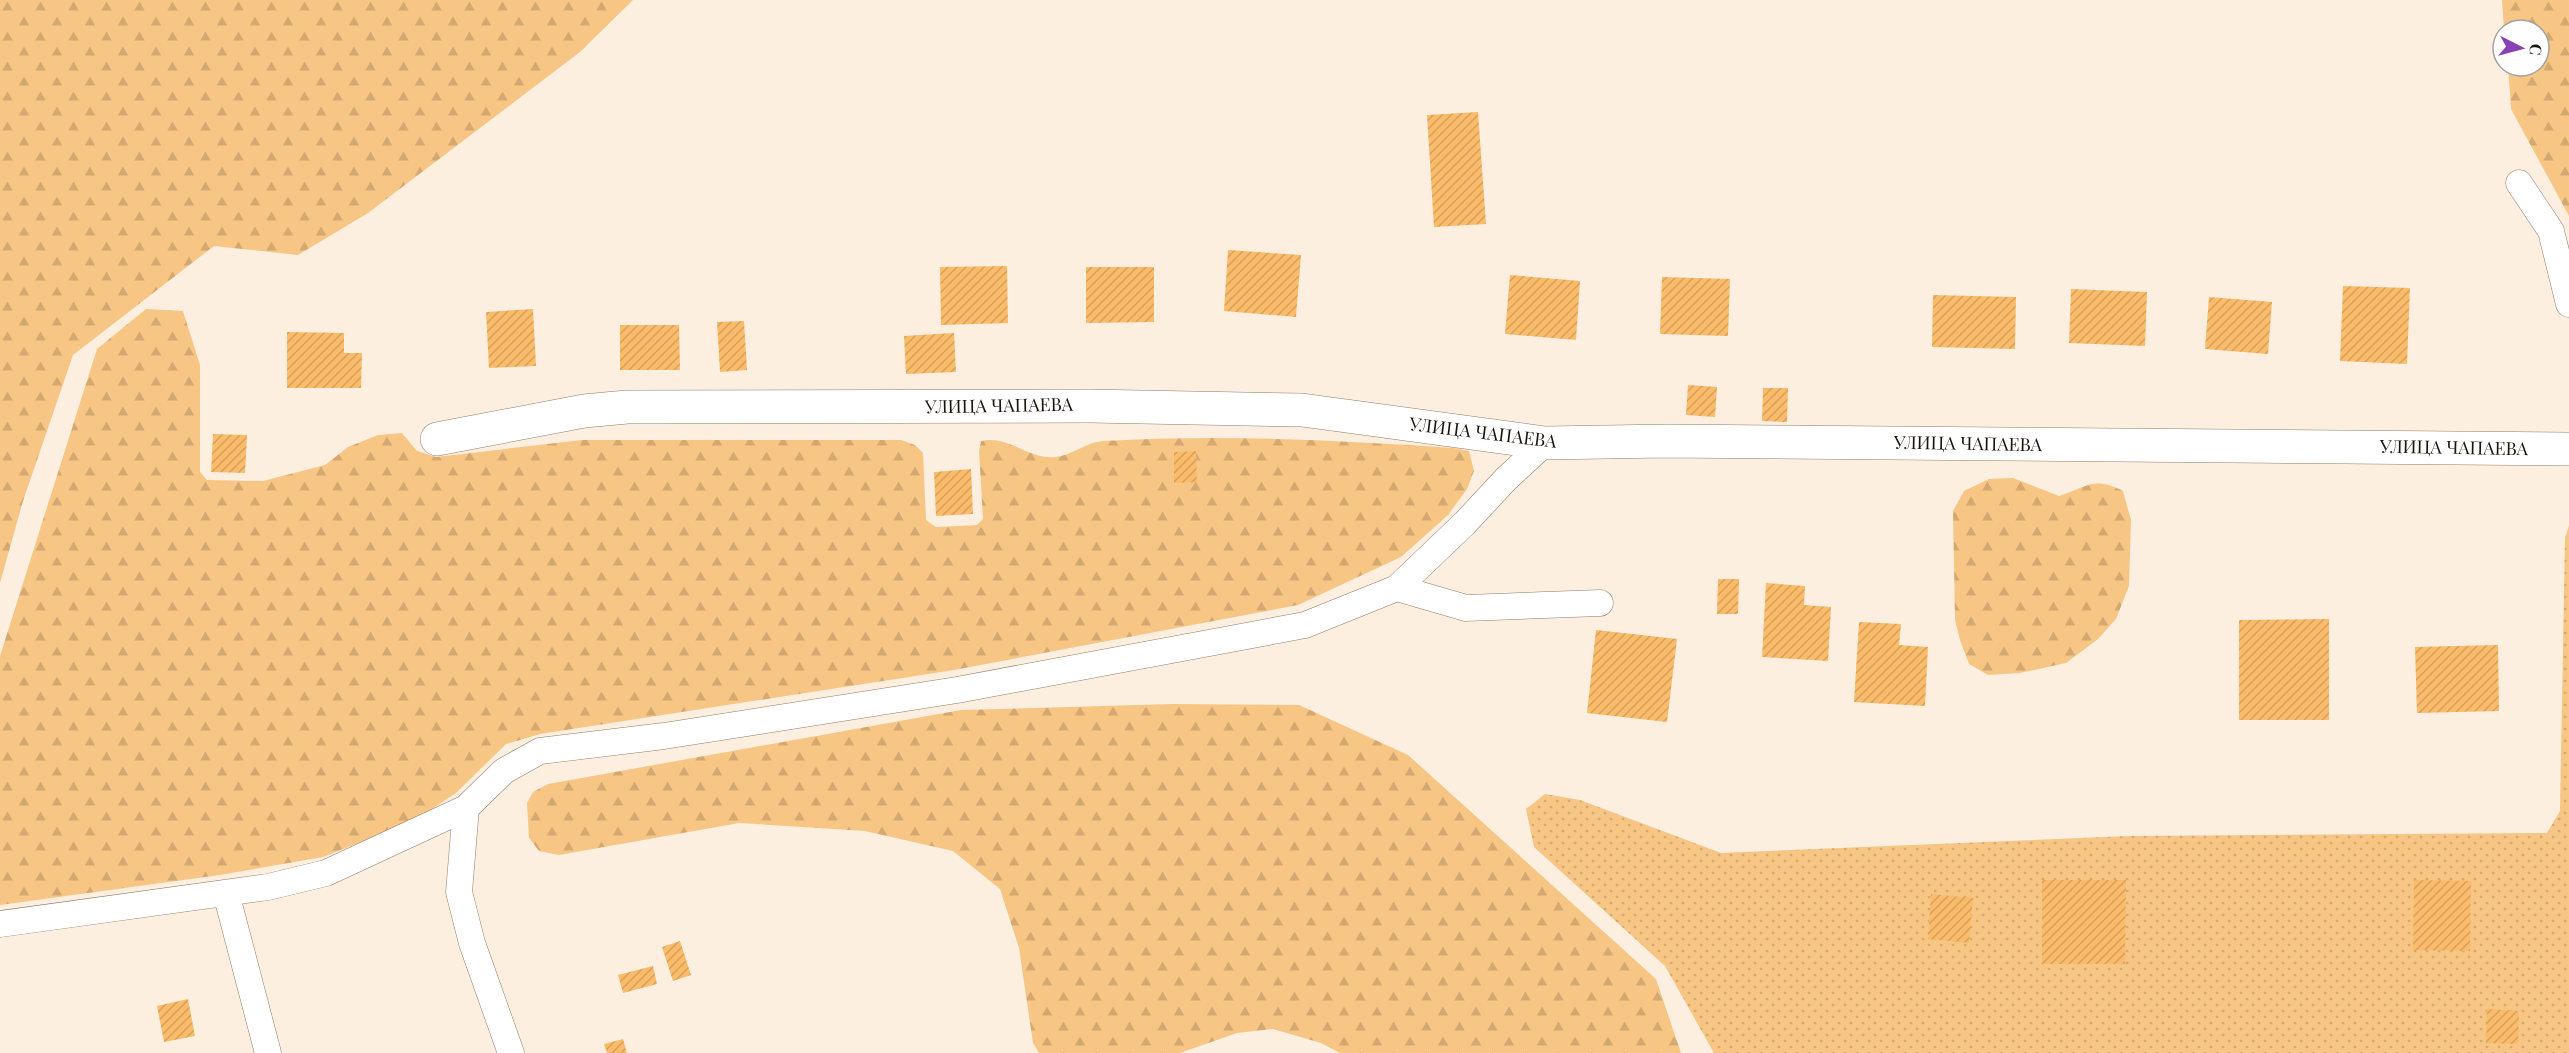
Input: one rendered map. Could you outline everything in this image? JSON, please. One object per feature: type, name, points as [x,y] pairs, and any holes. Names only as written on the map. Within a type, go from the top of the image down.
[{"type":"street","name":"УЛИЦА ЧАПАЕВА","points":[[437,439],[584,411],[627,407],[1089,406],[1302,410],[1545,443],[1679,441],[2569,449]]},
{"type":"lane","points":[[2519,183],[2551,231],[2569,304]]},
{"type":"lane","points":[[0,924],[268,887],[326,873],[466,808],[504,771],[540,751],[664,736],[945,692],[1305,625],[1397,588],[1545,443]]},
{"type":"lane","points":[[1397,588],[1466,608],[1600,603]]},
{"type":"lane","points":[[466,808],[459,892],[472,943],[511,1053]]},
{"type":"lane","points":[[226,892],[268,1053]]},
{"type":"green space","points":[[0,0],[633,0],[580,52],[368,213],[298,255],[214,246],[73,355],[23,501],[0,583]]},
{"type":"green space","points":[[2502,0],[2569,0],[2569,216],[2511,109],[2509,78],[2551,78],[2551,18],[2503,18]]},
{"type":"green space","points":[[146,309],[183,311],[200,365],[200,472],[207,480],[263,481],[325,465],[348,447],[378,435],[402,433],[417,451],[436,457],[582,440],[901,440],[915,445],[923,453],[926,520],[936,527],[977,525],[983,519],[979,451],[981,441],[1001,441],[1046,457],[1062,456],[1097,442],[1147,439],[1322,440],[1410,445],[1469,451],[1474,471],[1467,489],[1448,515],[1401,557],[1298,605],[954,670],[540,734],[506,744],[456,793],[414,821],[323,857],[220,875],[0,905],[0,656],[97,349]]},
{"type":"green space","points":[[2013,478],[2059,496],[2097,484],[2104,484],[2123,491],[2131,520],[2129,586],[2116,619],[2098,639],[2066,663],[2020,673],[1988,675],[1969,664],[1955,620],[1953,511],[1964,491],[1989,479]]},
{"type":"green space","points":[[2569,525],[2569,1053],[1714,1053],[1665,966],[1534,847],[1526,809],[1545,794],[1580,800],[1721,853],[2128,836],[2547,833],[2560,811],[2565,539]]},
{"type":"green space","points":[[1172,704],[1299,705],[1408,755],[1656,979],[1681,1053],[1340,1053],[1321,1043],[1273,1029],[1237,1033],[1180,1053],[1039,1053],[1033,1043],[1019,948],[1000,889],[953,851],[865,831],[739,823],[559,855],[539,851],[529,838],[527,803],[533,792],[548,784],[961,710]]},
{"type":"building","points":[[1478,112],[1486,224],[1434,227],[1427,115]]},
{"type":"building","points":[[1228,250],[1301,255],[1296,317],[1224,311]]},
{"type":"building","points":[[1007,266],[1008,323],[941,325],[940,267]]},
{"type":"building","points":[[1086,267],[1154,267],[1154,322],[1086,323]]},
{"type":"building","points":[[1510,275],[1580,281],[1576,340],[1505,334]]},
{"type":"building","points":[[1662,277],[1730,279],[1728,336],[1660,334]]},
{"type":"building","points":[[2343,286],[2410,288],[2407,364],[2340,361]]},
{"type":"building","points":[[2071,289],[2147,292],[2145,346],[2069,343]]},
{"type":"building","points":[[1933,295],[2016,297],[2015,349],[1932,347]]},
{"type":"building","points":[[2209,297],[2272,302],[2268,354],[2205,349]]},
{"type":"building","points":[[533,309],[536,366],[489,368],[486,312]]},
{"type":"building","points":[[744,321],[747,370],[720,372],[717,322]]},
{"type":"building","points":[[620,325],[679,325],[680,370],[620,370]]},
{"type":"building","points":[[287,332],[344,333],[344,353],[362,353],[361,388],[287,388]]},
{"type":"building","points":[[954,333],[956,372],[906,374],[904,336]]},
{"type":"building","points":[[1688,385],[1717,387],[1715,417],[1686,415]]},
{"type":"building","points":[[1763,388],[1788,388],[1787,422],[1762,421]]},
{"type":"building","points":[[213,434],[247,435],[245,473],[211,472]]},
{"type":"building","points":[[1196,451],[1197,482],[1174,483],[1174,452]]},
{"type":"building","points":[[971,469],[973,514],[936,516],[934,472]]},
{"type":"building","points":[[1718,579],[1739,579],[1738,614],[1717,614]]},
{"type":"building","points":[[1766,583],[1805,586],[1804,605],[1831,607],[1828,661],[1762,657]]},
{"type":"building","points":[[2329,619],[2329,720],[2239,720],[2239,620]]},
{"type":"building","points":[[1859,622],[1901,624],[1899,645],[1928,647],[1925,706],[1854,702]]},
{"type":"building","points":[[1596,630],[1677,639],[1667,722],[1587,713]]},
{"type":"building","points":[[2498,645],[2499,711],[2417,713],[2415,647]]},
{"type":"building","points":[[2042,880],[2126,880],[2125,964],[2042,964]]},
{"type":"building","points":[[2414,880],[2471,881],[2470,951],[2413,950]]},
{"type":"building","points":[[1931,894],[1973,898],[1969,943],[1928,939]]},
{"type":"building","points":[[680,941],[691,975],[673,981],[662,947]]},
{"type":"building","points":[[653,966],[657,984],[623,993],[618,975]]},
{"type":"building","points":[[188,999],[195,1036],[164,1042],[157,1006]]},
{"type":"building","points":[[2487,1009],[2519,1011],[2518,1044],[2486,1043]]},
{"type":"building","points":[[623,1039],[627,1053],[607,1053],[604,1044]]}]
